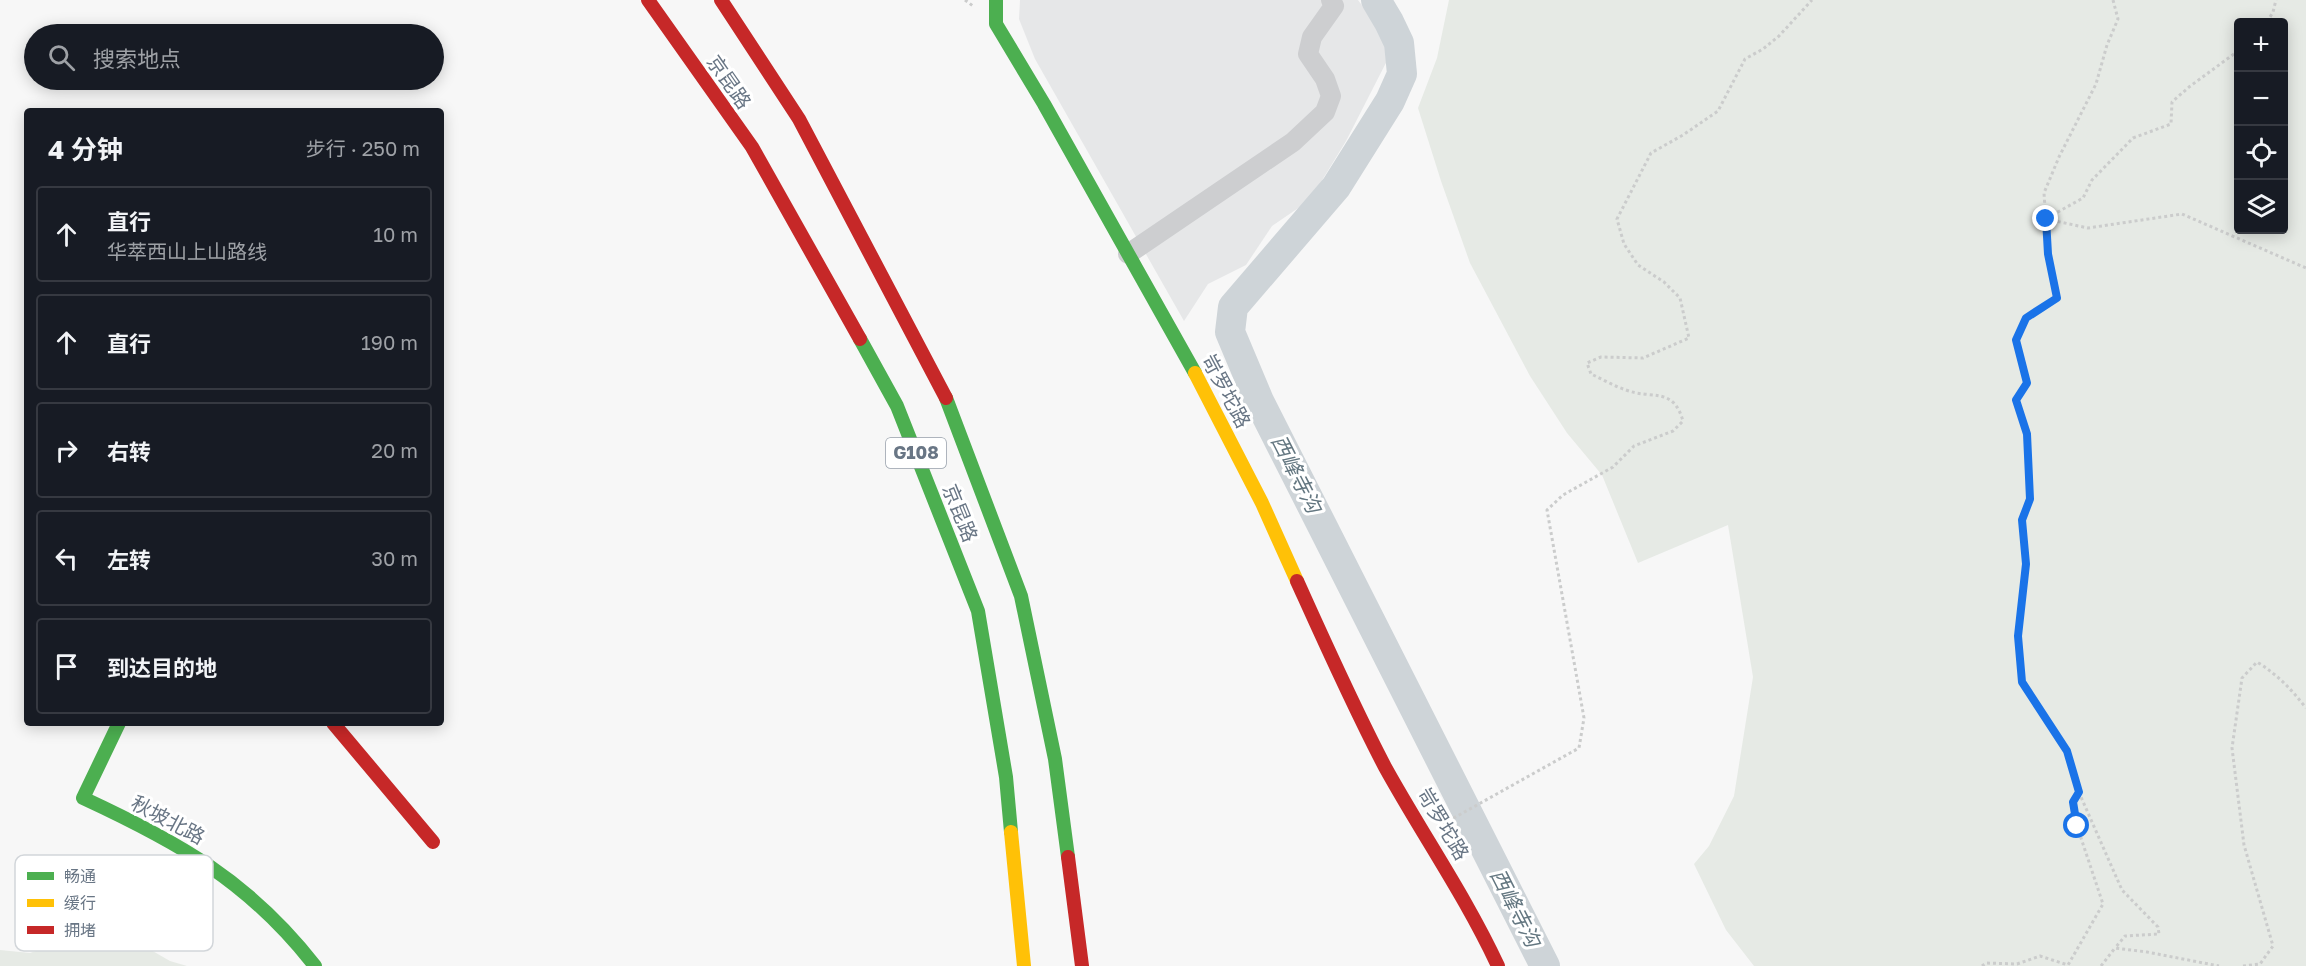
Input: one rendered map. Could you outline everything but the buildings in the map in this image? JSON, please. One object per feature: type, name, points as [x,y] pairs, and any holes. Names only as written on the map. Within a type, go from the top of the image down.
[{"type":"main road","name":"京昆路","points":[[648,0],[752,147],[897,406],[978,611],[1006,777],[1024,966]]},
{"type":"main road","name":"京昆路","points":[[721,0],[799,119],[942,386],[1017,585],[1055,759],[1082,966]]},
{"type":"main road","name":"岢罗坨路","points":[[996,0],[996,24],[1193,369],[1262,503],[1351,700],[1386,768],[1484,936],[1498,966]]},
{"type":"main road","name":"秋坡北路","points":[[118,726],[83,798],[168,838],[195,855]]},
{"type":"main road","points":[[336,726],[433,842]]},
{"type":"main road","name":"秋坡北路","points":[[213,867],[286,931],[315,966]]},
{"type":"street","points":[[1128,254],[1293,142],[1325,112],[1331,96],[1325,80],[1308,54],[1312,37],[1334,6],[1331,0]]},
{"type":"path","points":[[1441,825],[1579,748],[1584,718],[1547,510],[1563,495],[1613,467],[1634,446],[1673,431],[1683,421],[1680,409],[1668,397],[1627,391],[1591,374],[1587,363],[1601,357],[1643,358],[1689,338],[1680,298],[1664,282],[1638,265],[1624,244],[1617,219],[1651,153],[1718,111],[1745,59],[1763,49],[1779,36],[1812,0]]},
{"type":"path","points":[[2102,966],[2126,936],[2159,933],[2158,927],[2122,890],[2079,792],[2067,751],[2022,682],[2018,636],[2026,564],[2022,520],[2030,499],[2027,434],[2016,400],[2027,383],[2016,340],[2026,318],[2057,298],[2048,254],[2044,193],[2059,157],[2096,84],[2107,45],[2118,19],[2113,0]]},
{"type":"path","points":[[2270,18],[2276,0]]},
{"type":"path","points":[[2046,219],[2083,198],[2092,180],[2133,138],[2172,124],[2172,102],[2234,54]]},
{"type":"path","points":[[2046,219],[2088,228],[2182,214],[2306,268]]},
{"type":"path","points":[[2243,966],[2260,964],[2273,946],[2244,845],[2233,759],[2232,748],[2242,678],[2257,662],[2275,673],[2289,686],[2306,708]]},
{"type":"path","points":[[1982,966],[1986,963],[2017,964],[2040,956],[2067,965],[2103,904],[2077,826],[2073,802],[2079,792]]},
{"type":"path","points":[[2115,948],[2219,966]]},
{"type":"shaded area","points":[[1020,0],[1358,0],[1387,39],[1391,53],[1346,141],[1310,200],[1272,226],[1246,265],[1208,284],[1184,321],[1035,59],[1019,19]]},
{"type":"shaded area","points":[[1449,0],[2306,0],[2306,966],[1754,966],[1726,930],[1694,864],[1709,846],[1734,796],[1753,677],[1728,525],[1638,563],[1602,475],[1567,433],[1530,376],[1470,263],[1418,108],[1437,58]]},
{"type":"shaded area","points":[[0,950],[30,953],[36,951],[153,951],[170,961],[187,966],[0,966]]},
{"type":"waterway","name":"西峰寺沟","points":[[1376,0],[1399,43],[1402,74],[1390,101],[1336,187],[1233,307],[1230,332],[1259,401],[1545,966]]},
{"type":"traffic: fast","points":[[996,0],[996,24],[1044,104],[1195,373]]},
{"type":"traffic: fast","points":[[860,339],[897,406],[978,611],[1006,777],[1011,832]]},
{"type":"traffic: fast","points":[[946,398],[1021,596],[1055,759],[1068,857]]},
{"type":"traffic: fast","points":[[118,726],[83,798],[118,814],[192,855]]},
{"type":"traffic: fast","points":[[213,869],[264,910],[315,966]]},
{"type":"traffic: slow","points":[[1195,373],[1262,503],[1297,581]]},
{"type":"traffic: slow","points":[[1011,832],[1024,966]]},
{"type":"traffic: jam","points":[[648,0],[752,147],[860,339]]},
{"type":"traffic: jam","points":[[721,0],[799,119],[946,398]]},
{"type":"traffic: jam","points":[[1297,581],[1350,698],[1385,767],[1472,915],[1498,966]]},
{"type":"traffic: jam","points":[[336,726],[433,842]]},
{"type":"traffic: jam","points":[[1068,857],[1082,966]]},
{"type":"route","points":[[2046,219],[2048,254],[2057,298],[2026,318],[2016,340],[2027,383],[2016,400],[2027,434],[2030,499],[2022,520],[2026,564],[2018,636],[2022,682],[2067,751],[2079,792],[2073,802],[2077,826]]}]
